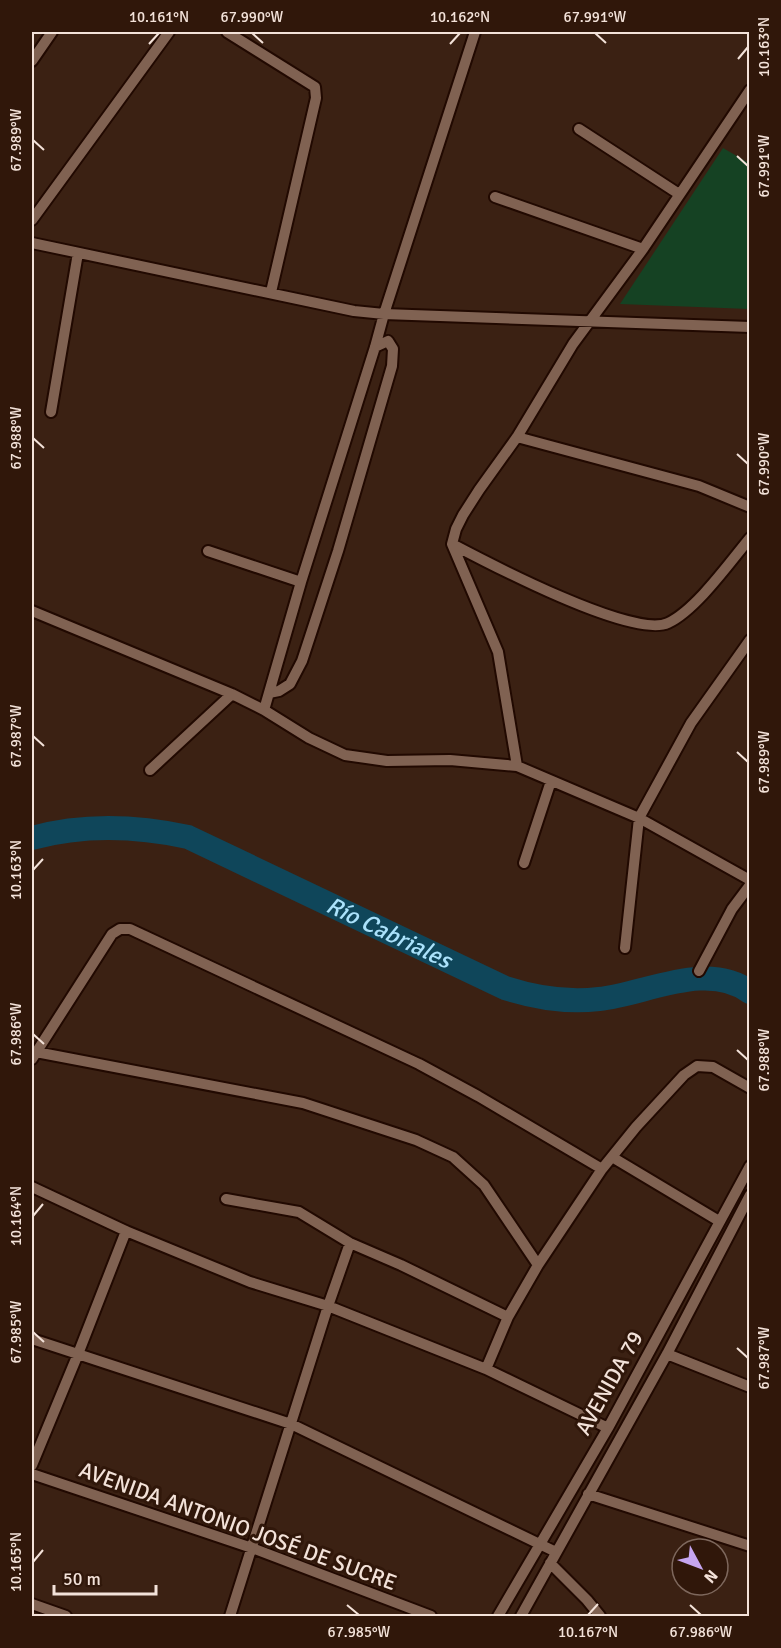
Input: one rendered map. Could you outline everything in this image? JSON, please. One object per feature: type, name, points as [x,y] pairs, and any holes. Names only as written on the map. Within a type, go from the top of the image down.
[{"type":"street","points":[[32,61],[52,32]]},
{"type":"street","points":[[32,220],[169,32]]},
{"type":"street","points":[[227,32],[315,87],[315,98],[271,292]]},
{"type":"street","points":[[264,710],[384,314],[476,32]]},
{"type":"street","points":[[517,766],[498,652],[452,544],[456,529],[479,490],[517,437],[589,321],[643,249],[750,90]]},
{"type":"street","points":[[579,129],[679,194]]},
{"type":"street","points":[[495,197],[643,249]]},
{"type":"street","points":[[32,243],[354,311],[750,327]]},
{"type":"street","points":[[51,412],[78,253]]},
{"type":"street","points":[[269,693],[279,691],[290,684],[302,661],[338,550],[392,366],[393,349],[388,340],[375,347]]},
{"type":"street","points":[[517,437],[699,486],[750,507]]},
{"type":"street","points":[[452,544],[516,578],[573,602],[624,619],[654,626],[667,623],[681,614],[712,585],[750,538]]},
{"type":"street","points":[[208,551],[301,582]]},
{"type":"street","points":[[32,611],[232,694],[264,710],[309,738],[345,755],[387,761],[450,760],[517,766],[639,818],[748,877],[699,972]]},
{"type":"street","points":[[625,948],[639,818],[691,723],[750,640]]},
{"type":"street","points":[[150,770],[232,694]]},
{"type":"street","points":[[524,863],[551,781]]},
{"type":"street","points":[[538,1265],[484,1185],[453,1157],[416,1140],[303,1103],[34,1055],[112,934],[120,929],[130,929],[419,1064],[478,1095],[602,1169]]},
{"type":"street","points":[[486,1369],[508,1317],[538,1265],[602,1169],[684,1075],[698,1066],[713,1067],[750,1088]]},
{"type":"street","points":[[612,1156],[719,1221]]},
{"type":"street","name":"AVENIDA 79","points":[[498,1617],[608,1428],[750,1166]]},
{"type":"street","points":[[32,1187],[126,1231],[250,1282],[328,1306],[486,1369],[608,1428]]},
{"type":"street","points":[[521,1617],[667,1354],[750,1195]]},
{"type":"street","points":[[226,1199],[299,1212],[350,1243],[508,1317]]},
{"type":"street","points":[[32,1465],[126,1231]]},
{"type":"street","points":[[230,1617],[350,1243]]},
{"type":"street","points":[[32,1339],[291,1425],[556,1552]]},
{"type":"street","points":[[667,1354],[750,1387]]},
{"type":"street","name":"AVENIDA ANTONIO JOSÉ DE SUCRE","points":[[32,1474],[252,1548],[431,1617]]},
{"type":"street","points":[[588,1494],[750,1546]]},
{"type":"street","points":[[550,1563],[587,1600],[600,1617]]},
{"type":"street","points":[[32,1604],[66,1617]]},
{"type":"green space","points":[[723,148],[749,163],[749,309],[620,304]]},
{"type":"waterway","name":"Río Cabriales","points":[[32,838],[71,830],[110,828],[188,837],[505,988],[551,999],[599,999],[696,979],[715,979],[733,983],[750,992]]}]
